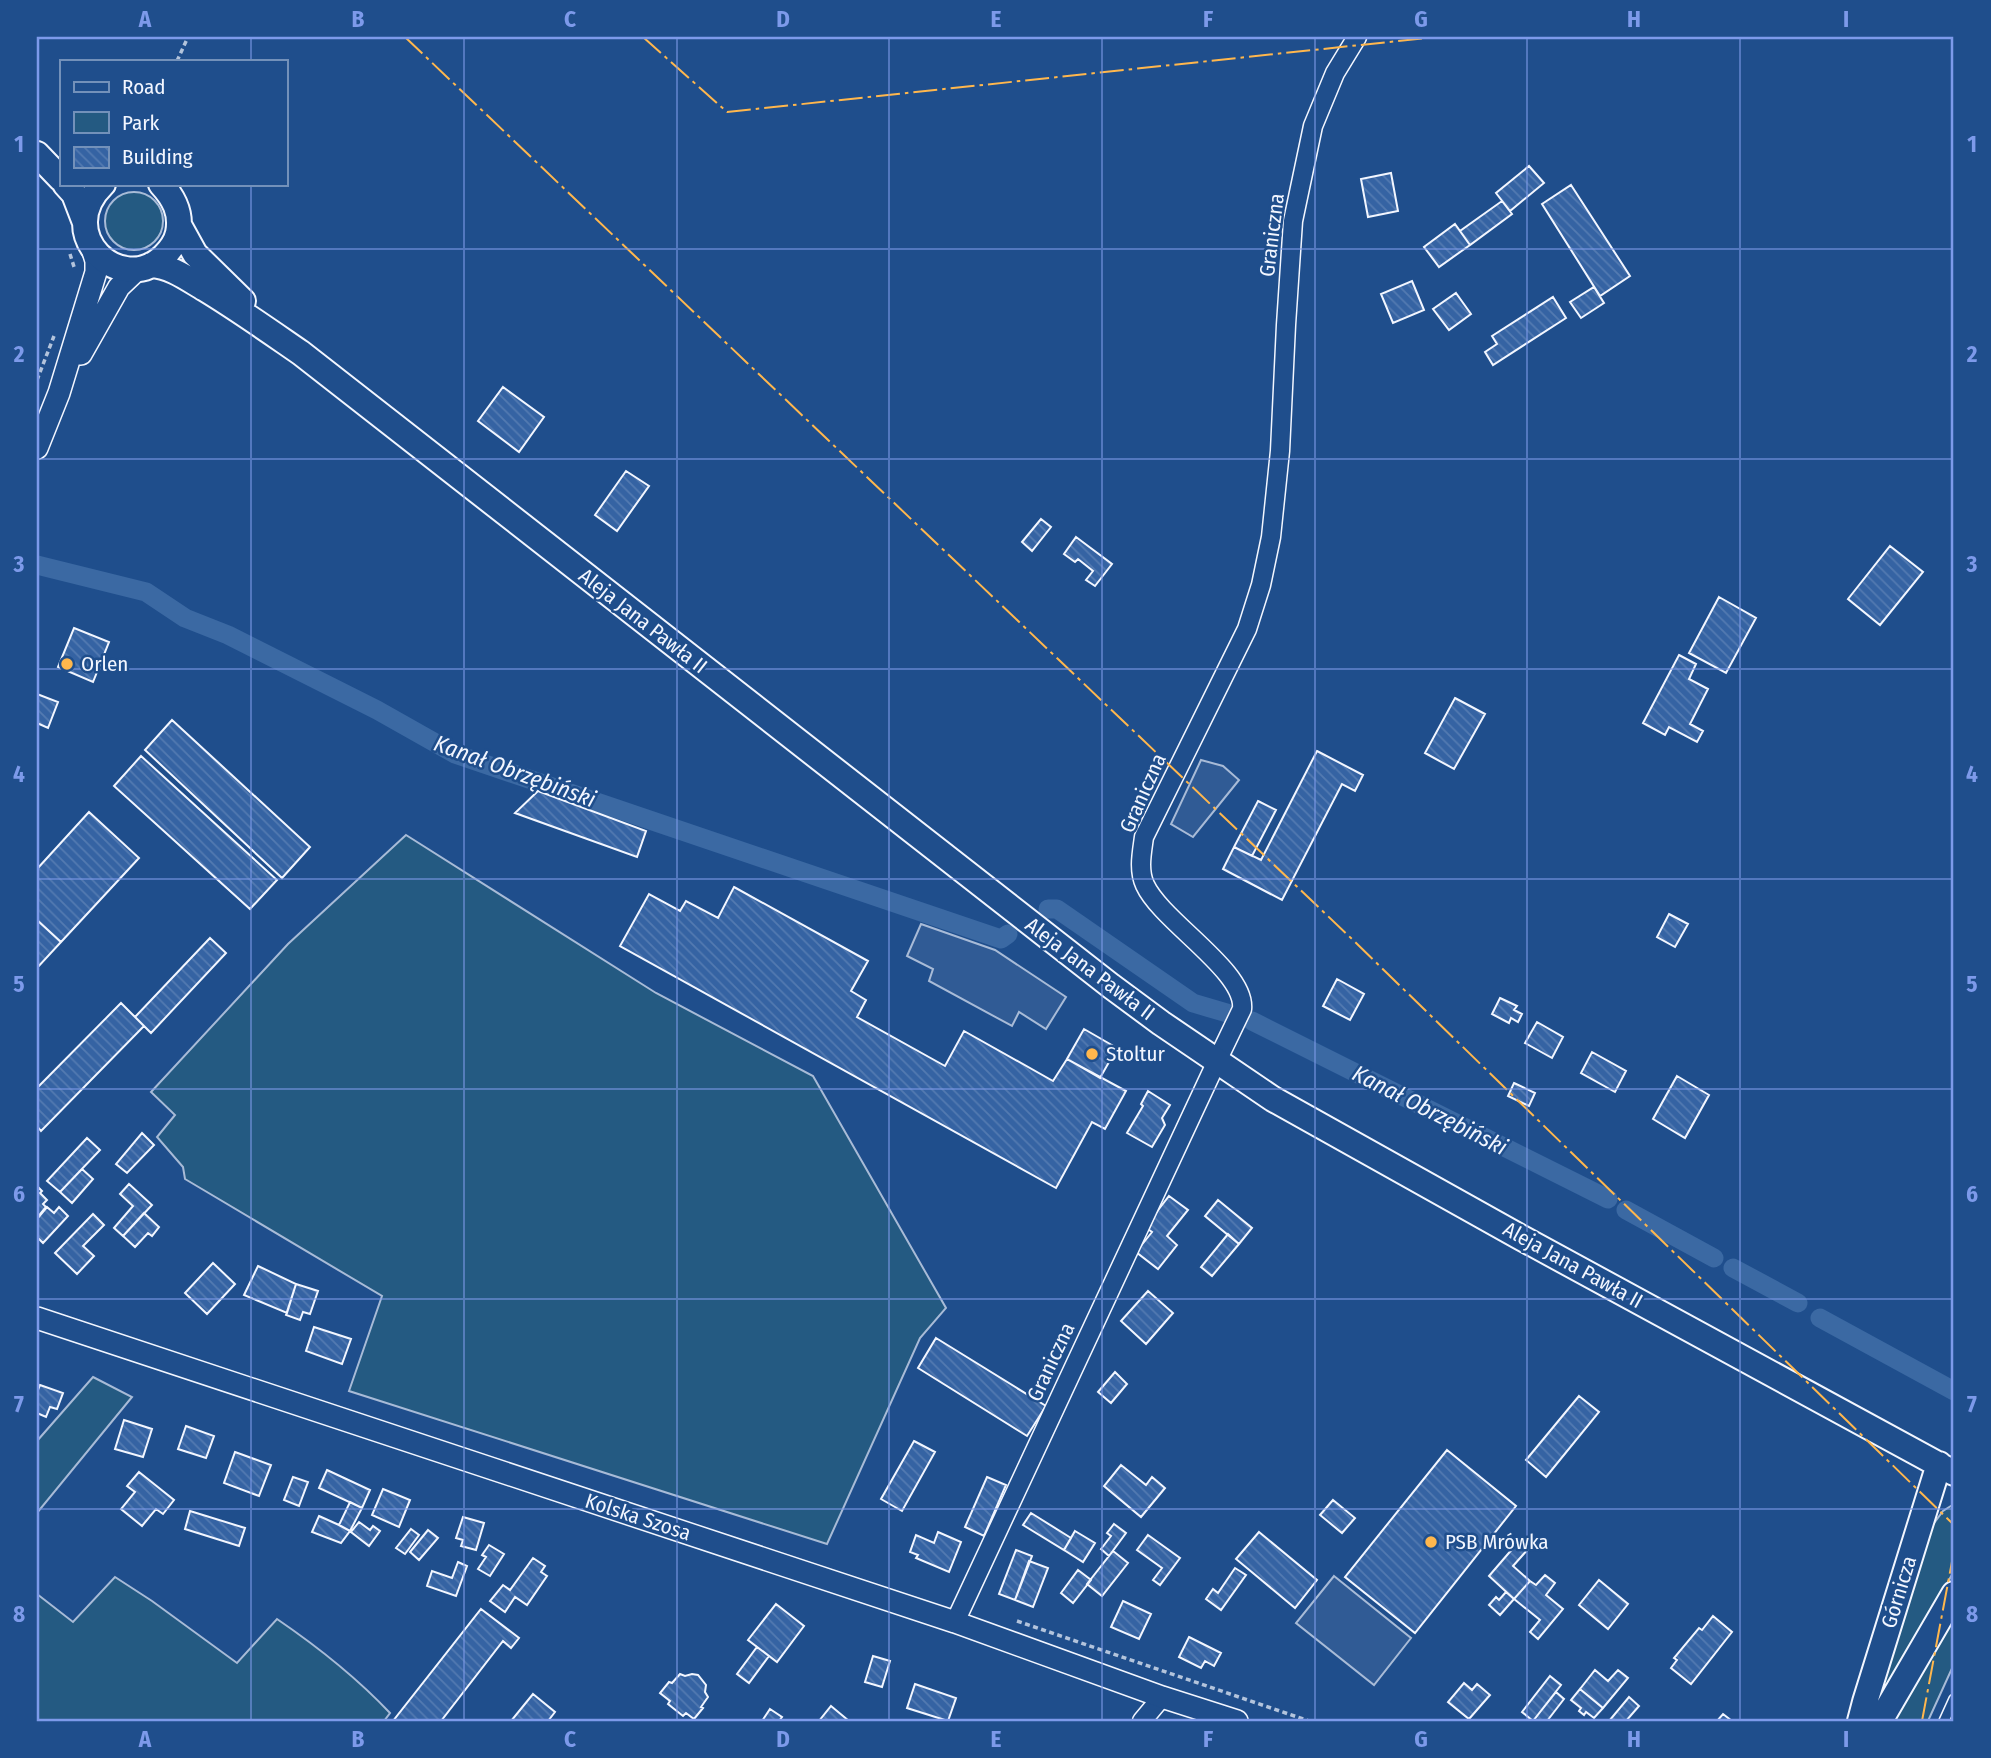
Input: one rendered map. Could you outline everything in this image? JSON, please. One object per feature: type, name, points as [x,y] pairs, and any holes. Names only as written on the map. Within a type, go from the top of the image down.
[{"type":"main road","points":[[37,140],[60,153]]},
{"type":"main road","points":[[37,154],[60,178]]},
{"type":"main road","points":[[67,186],[74,194],[84,220],[86,234],[81,249]]},
{"type":"main road","points":[[84,220],[90,199],[101,186]]},
{"type":"main road","name":"Aleja Jana Pawła II","points":[[162,186],[172,195],[178,210],[179,225],[195,254],[231,291],[301,353]]},
{"type":"main road","points":[[144,267],[161,259],[170,250],[177,238],[179,225]]},
{"type":"main road","name":"Aleja Jana Pawła II","points":[[81,249],[125,269],[159,265],[172,270],[237,309],[301,353],[1111,986],[1273,1099],[1544,1250],[1947,1468]]},
{"type":"main road","name":"Górnicza","points":[[1860,1721],[1947,1468]]},
{"type":"main road","name":"Górnicza","points":[[1880,1721],[1954,1594]]},
{"type":"street","name":"Graniczna","points":[[955,1622],[1242,1009],[1243,1000],[1226,972],[1159,906],[1144,883],[1141,860],[1144,837],[1247,629],[1261,584],[1270,537],[1280,451],[1293,221],[1313,126],[1335,73],[1357,37]]},
{"type":"street","points":[[60,393],[96,272],[96,261],[81,249]]},
{"type":"street","points":[[37,448],[60,393],[111,299],[119,287],[144,267]]},
{"type":"street","name":"Kolska Szosa","points":[[40,1323],[955,1622],[1162,1697],[1237,1721]]},
{"type":"street","points":[[1142,1721],[1162,1697]]},
{"type":"lane","points":[[1944,1721],[1954,1699]]},
{"type":"path","points":[[177,60],[188,37]]},
{"type":"path","points":[[77,277],[81,249]]},
{"type":"path","points":[[37,380],[56,330]]},
{"type":"path","points":[[1015,1621],[1309,1721]]},
{"type":"green space","points":[[128,192],[140,192],[155,200],[163,215],[163,227],[155,242],[140,250],[128,250],[113,242],[105,227],[105,215],[113,200]]},
{"type":"green space","points":[[406,835],[656,993],[813,1076],[946,1308],[920,1338],[827,1544],[349,1391],[382,1296],[185,1179],[183,1167],[157,1137],[175,1115],[151,1092],[288,944]]},
{"type":"green space","points":[[93,1377],[132,1397],[37,1513],[37,1441]]},
{"type":"green space","points":[[1954,1504],[1954,1571],[1871,1721],[1929,1530],[1943,1511]]},
{"type":"green space","points":[[115,1577],[237,1663],[277,1619],[336,1663],[390,1713],[384,1721],[37,1721],[37,1594],[73,1622]]},
{"type":"green space","points":[[1954,1612],[1954,1664],[1928,1721],[1893,1721]]},
{"type":"shaded area","points":[[1201,760],[1223,766],[1239,780],[1193,837],[1171,824]]},
{"type":"shaded area","points":[[921,924],[995,950],[1066,997],[1046,1029],[1019,1012],[1012,1026],[929,981],[933,969],[907,956]]},
{"type":"shaded area","points":[[1334,1576],[1411,1638],[1374,1685],[1296,1623]]},
{"type":"building","points":[[1529,166],[1544,183],[1510,211],[1496,193]]},
{"type":"building","points":[[1391,173],[1398,211],[1368,217],[1361,179]]},
{"type":"building","points":[[1571,185],[1630,276],[1600,296],[1542,204]]},
{"type":"building","points":[[1502,201],[1512,214],[1470,245],[1460,231]]},
{"type":"building","points":[[1455,224],[1470,245],[1439,267],[1424,247]]},
{"type":"building","points":[[1412,281],[1424,310],[1393,323],[1381,294]]},
{"type":"building","points":[[1594,287],[1604,303],[1581,318],[1570,302]]},
{"type":"building","points":[[1456,293],[1471,314],[1449,330],[1433,309]]},
{"type":"building","points":[[1553,297],[1566,318],[1493,365],[1485,352],[1497,344],[1492,336]]},
{"type":"building","points":[[503,387],[544,417],[519,452],[478,421]]},
{"type":"building","points":[[626,471],[649,486],[617,531],[595,515]]},
{"type":"building","points":[[1041,519],[1051,527],[1032,551],[1022,542]]},
{"type":"building","points":[[1076,537],[1112,564],[1095,586],[1086,580],[1093,571],[1078,559],[1075,562],[1064,554]]},
{"type":"building","points":[[1890,546],[1923,572],[1880,625],[1848,599]]},
{"type":"building","points":[[1719,597],[1756,618],[1726,673],[1689,653]]},
{"type":"building","points":[[74,628],[109,642],[93,682],[58,667]]},
{"type":"building","points":[[1679,655],[1696,664],[1689,679],[1708,689],[1690,724],[1703,731],[1697,742],[1669,727],[1665,735],[1643,723]]},
{"type":"building","points":[[37,694],[58,702],[48,728],[37,723]]},
{"type":"building","points":[[1455,698],[1485,714],[1454,769],[1425,753]]},
{"type":"building","points":[[172,720],[310,847],[282,878],[145,750]]},
{"type":"building","points":[[1317,751],[1363,775],[1355,791],[1342,784],[1282,900],[1223,869],[1234,847],[1261,860]]},
{"type":"building","points":[[141,756],[277,880],[250,909],[114,786]]},
{"type":"building","points":[[538,791],[646,831],[637,857],[515,813]]},
{"type":"building","points":[[1258,801],[1276,810],[1252,856],[1234,847]]},
{"type":"building","points":[[89,812],[139,858],[61,942],[37,920],[37,869]]},
{"type":"building","points":[[734,887],[868,961],[851,991],[866,1000],[857,1017],[945,1066],[964,1031],[1053,1081],[1067,1059],[1126,1091],[1105,1129],[1092,1122],[1056,1188],[620,946],[649,894],[680,911],[686,901],[718,918]]},
{"type":"building","points":[[1669,914],[1688,924],[1675,947],[1657,937]]},
{"type":"building","points":[[37,920],[61,942],[37,968]]},
{"type":"building","points":[[210,938],[226,953],[151,1033],[135,1017]]},
{"type":"building","points":[[1337,979],[1364,994],[1350,1020],[1323,1006]]},
{"type":"building","points":[[1500,998],[1517,1006],[1514,1010],[1522,1014],[1518,1022],[1511,1018],[1509,1023],[1492,1014]]},
{"type":"building","points":[[121,1003],[144,1026],[41,1131],[37,1126],[37,1088]]},
{"type":"building","points":[[1537,1022],[1563,1037],[1552,1058],[1525,1043]]},
{"type":"building","name":"Stoltur","points":[[1084,1029],[1117,1048],[1100,1078],[1067,1059]]},
{"type":"building","points":[[1592,1052],[1626,1071],[1615,1092],[1581,1073]]},
{"type":"building","points":[[1677,1076],[1709,1095],[1685,1138],[1653,1119]]},
{"type":"building","points":[[1514,1083],[1535,1093],[1529,1106],[1508,1096]]},
{"type":"building","points":[[1148,1091],[1170,1105],[1162,1118],[1165,1125],[1152,1147],[1127,1133],[1143,1106],[1141,1104]]},
{"type":"building","points":[[142,1133],[154,1145],[127,1173],[116,1164]]},
{"type":"building","points":[[87,1138],[100,1150],[60,1192],[47,1181]]},
{"type":"building","points":[[82,1169],[93,1179],[72,1203],[60,1192]]},
{"type":"building","points":[[129,1184],[152,1205],[123,1236],[114,1228],[133,1206],[120,1194]]},
{"type":"building","points":[[38,1187],[47,1200],[43,1204],[46,1207],[37,1218]]},
{"type":"building","points":[[1169,1196],[1188,1210],[1167,1236],[1177,1245],[1158,1269],[1136,1252],[1152,1232],[1145,1227]]},
{"type":"building","points":[[1218,1200],[1252,1228],[1239,1244],[1205,1216]]},
{"type":"building","points":[[47,1207],[54,1213],[59,1207],[68,1216],[43,1243],[37,1237],[37,1219]]},
{"type":"building","points":[[144,1213],[159,1227],[152,1236],[148,1233],[135,1247],[123,1236]]},
{"type":"building","points":[[93,1214],[104,1225],[83,1246],[94,1256],[77,1274],[55,1253]]},
{"type":"building","points":[[1228,1234],[1239,1244],[1212,1276],[1201,1267]]},
{"type":"building","points":[[213,1263],[235,1284],[207,1314],[185,1293]]},
{"type":"building","points":[[258,1266],[296,1284],[287,1313],[244,1295]]},
{"type":"building","points":[[296,1284],[318,1291],[310,1314],[303,1312],[300,1320],[286,1315]]},
{"type":"building","points":[[1148,1291],[1173,1313],[1146,1344],[1121,1321]]},
{"type":"building","points":[[314,1327],[351,1339],[342,1364],[306,1351]]},
{"type":"building","points":[[936,1338],[1046,1406],[1027,1436],[918,1368]]},
{"type":"building","points":[[1115,1372],[1127,1384],[1111,1403],[1098,1392]]},
{"type":"building","points":[[40,1385],[63,1393],[57,1409],[50,1407],[46,1417],[37,1413],[37,1389]]},
{"type":"building","points":[[1579,1396],[1599,1412],[1546,1477],[1526,1460]]},
{"type":"building","points":[[124,1420],[152,1429],[143,1457],[115,1449]]},
{"type":"building","points":[[186,1426],[214,1436],[206,1458],[178,1449]]},
{"type":"building","points":[[914,1441],[935,1452],[902,1511],[881,1499]]},
{"type":"building","name":"PSB Mrówka","points":[[1447,1450],[1516,1506],[1415,1633],[1345,1577]]},
{"type":"building","points":[[235,1452],[271,1465],[259,1496],[224,1483]]},
{"type":"building","points":[[1121,1465],[1146,1485],[1152,1477],[1165,1488],[1141,1517],[1104,1486]]},
{"type":"building","points":[[327,1470],[370,1490],[362,1508],[319,1488]]},
{"type":"building","points":[[139,1472],[174,1500],[163,1514],[156,1509],[142,1526],[121,1509],[135,1492],[127,1486]]},
{"type":"building","points":[[293,1477],[308,1482],[299,1506],[284,1500]]},
{"type":"building","points":[[987,1477],[1006,1485],[984,1536],[965,1527]]},
{"type":"building","points":[[383,1489],[410,1500],[399,1527],[372,1515]]},
{"type":"building","points":[[1333,1500],[1355,1518],[1342,1533],[1320,1515]]},
{"type":"building","points":[[350,1502],[362,1508],[350,1531],[339,1525]]},
{"type":"building","points":[[190,1511],[245,1528],[239,1546],[185,1529]]},
{"type":"building","points":[[1031,1513],[1071,1538],[1064,1550],[1023,1525]]},
{"type":"building","points":[[319,1516],[350,1531],[341,1543],[312,1532]]},
{"type":"building","points":[[463,1517],[484,1523],[476,1550],[461,1546],[463,1540],[456,1538]]},
{"type":"building","points":[[359,1522],[370,1530],[373,1526],[380,1531],[369,1546],[351,1532]]},
{"type":"building","points":[[1114,1524],[1126,1533],[1109,1556],[1101,1549],[1111,1536],[1107,1533]]},
{"type":"building","points":[[411,1529],[419,1535],[405,1554],[396,1548]]},
{"type":"building","points":[[428,1530],[438,1538],[419,1560],[410,1552]]},
{"type":"building","points":[[1075,1531],[1095,1543],[1083,1562],[1064,1550]]},
{"type":"building","points":[[938,1532],[961,1542],[949,1572],[916,1558],[918,1555],[910,1552],[916,1535],[934,1543]]},
{"type":"building","points":[[1259,1532],[1317,1580],[1295,1608],[1236,1559]]},
{"type":"building","points":[[1148,1535],[1180,1558],[1160,1585],[1153,1580],[1162,1568],[1137,1550]]},
{"type":"building","points":[[1520,1540],[1529,1548],[1513,1566],[1530,1581],[1514,1599],[1489,1576]]},
{"type":"building","points":[[489,1545],[504,1554],[490,1576],[478,1569],[486,1557],[482,1555]]},
{"type":"building","points":[[1016,1550],[1032,1556],[1015,1600],[999,1594]]},
{"type":"building","points":[[1113,1551],[1128,1563],[1102,1596],[1087,1584]]},
{"type":"building","points":[[533,1558],[545,1566],[541,1572],[547,1576],[527,1605],[515,1597],[505,1612],[490,1601],[503,1585],[510,1590]]},
{"type":"building","points":[[1029,1561],[1048,1568],[1033,1607],[1015,1600]]},
{"type":"building","points":[[458,1562],[467,1566],[456,1596],[427,1586],[432,1571],[452,1578]]},
{"type":"building","points":[[1235,1568],[1246,1575],[1221,1610],[1206,1599],[1213,1589],[1218,1593]]},
{"type":"building","points":[[1078,1570],[1091,1580],[1073,1603],[1061,1593]]},
{"type":"building","points":[[1545,1575],[1555,1583],[1546,1595],[1563,1609],[1538,1639],[1530,1632],[1540,1620],[1514,1599],[1530,1581],[1536,1585]]},
{"type":"building","points":[[1599,1580],[1628,1604],[1608,1629],[1579,1605]]},
{"type":"building","points":[[1506,1592],[1514,1599],[1500,1615],[1489,1605],[1496,1597],[1499,1600]]},
{"type":"building","points":[[1123,1601],[1151,1614],[1139,1639],[1111,1627]]},
{"type":"building","points":[[776,1604],[804,1626],[777,1662],[748,1640]]},
{"type":"building","points":[[481,1609],[519,1638],[511,1648],[503,1641],[441,1721],[393,1721]]},
{"type":"building","points":[[1713,1616],[1732,1632],[1691,1684],[1671,1668],[1677,1660],[1674,1658]]},
{"type":"building","points":[[1189,1637],[1221,1653],[1214,1666],[1205,1661],[1201,1668],[1179,1657]]},
{"type":"building","points":[[757,1647],[769,1656],[749,1683],[737,1674]]},
{"type":"building","points":[[873,1656],[890,1661],[882,1687],[865,1682]]},
{"type":"building","points":[[1595,1670],[1608,1681],[1618,1670],[1628,1678],[1603,1708],[1580,1689]]},
{"type":"building","points":[[680,1674],[698,1675],[706,1685],[705,1692],[708,1697],[694,1719],[686,1713],[683,1716],[668,1704],[670,1701],[660,1693]]},
{"type":"building","points":[[1550,1676],[1561,1685],[1533,1721],[1522,1712]]},
{"type":"building","points":[[1464,1683],[1472,1690],[1477,1684],[1490,1695],[1469,1719],[1448,1702]]},
{"type":"building","points":[[915,1684],[956,1698],[948,1721],[907,1708]]},
{"type":"building","points":[[1580,1689],[1603,1708],[1594,1718],[1586,1712],[1584,1715],[1579,1711],[1581,1708],[1571,1700]]},
{"type":"building","points":[[1556,1692],[1564,1699],[1547,1721],[1533,1721]]},
{"type":"building","points":[[533,1694],[555,1712],[548,1721],[511,1721]]},
{"type":"building","points":[[1629,1697],[1639,1706],[1626,1721],[1609,1721]]},
{"type":"building","points":[[831,1706],[849,1721],[819,1721]]},
{"type":"building","points":[[770,1709],[782,1717],[779,1721],[762,1721]]},
{"type":"building","points":[[1723,1714],[1732,1721],[1717,1721]]},
{"type":"waterway","name":"Kanał Obrzębiński","points":[[37,565],[146,592],[185,618],[228,635],[377,710],[455,754],[1001,939],[1008,934]]},
{"type":"waterway","name":"Kanał Obrzębiński","points":[[1048,909],[1057,909],[1193,1003],[1227,1013]]},
{"type":"waterway","name":"Kanał Obrzębiński","points":[[1252,1021],[1608,1199]]},
{"type":"waterway","name":"Kanał Obrzębiński","points":[[1626,1210],[1714,1258]]},
{"type":"waterway","name":"Kanał Obrzębiński","points":[[1733,1268],[1798,1303]]},
{"type":"waterway","name":"Kanał Obrzębiński","points":[[1820,1318],[1954,1391]]},
{"type":"power","points":[[405,37],[1353,940],[1954,1525]]},
{"type":"power","points":[[643,37],[727,112],[1436,37]]},
{"type":"power","points":[[1922,1721],[1954,1551]]},
{"type":"place","name":"Orlen","points":[[67,664]]},
{"type":"place","name":"Stoltur","points":[[1092,1054]]},
{"type":"place","name":"PSB Mrówka","points":[[1431,1542]]}]
